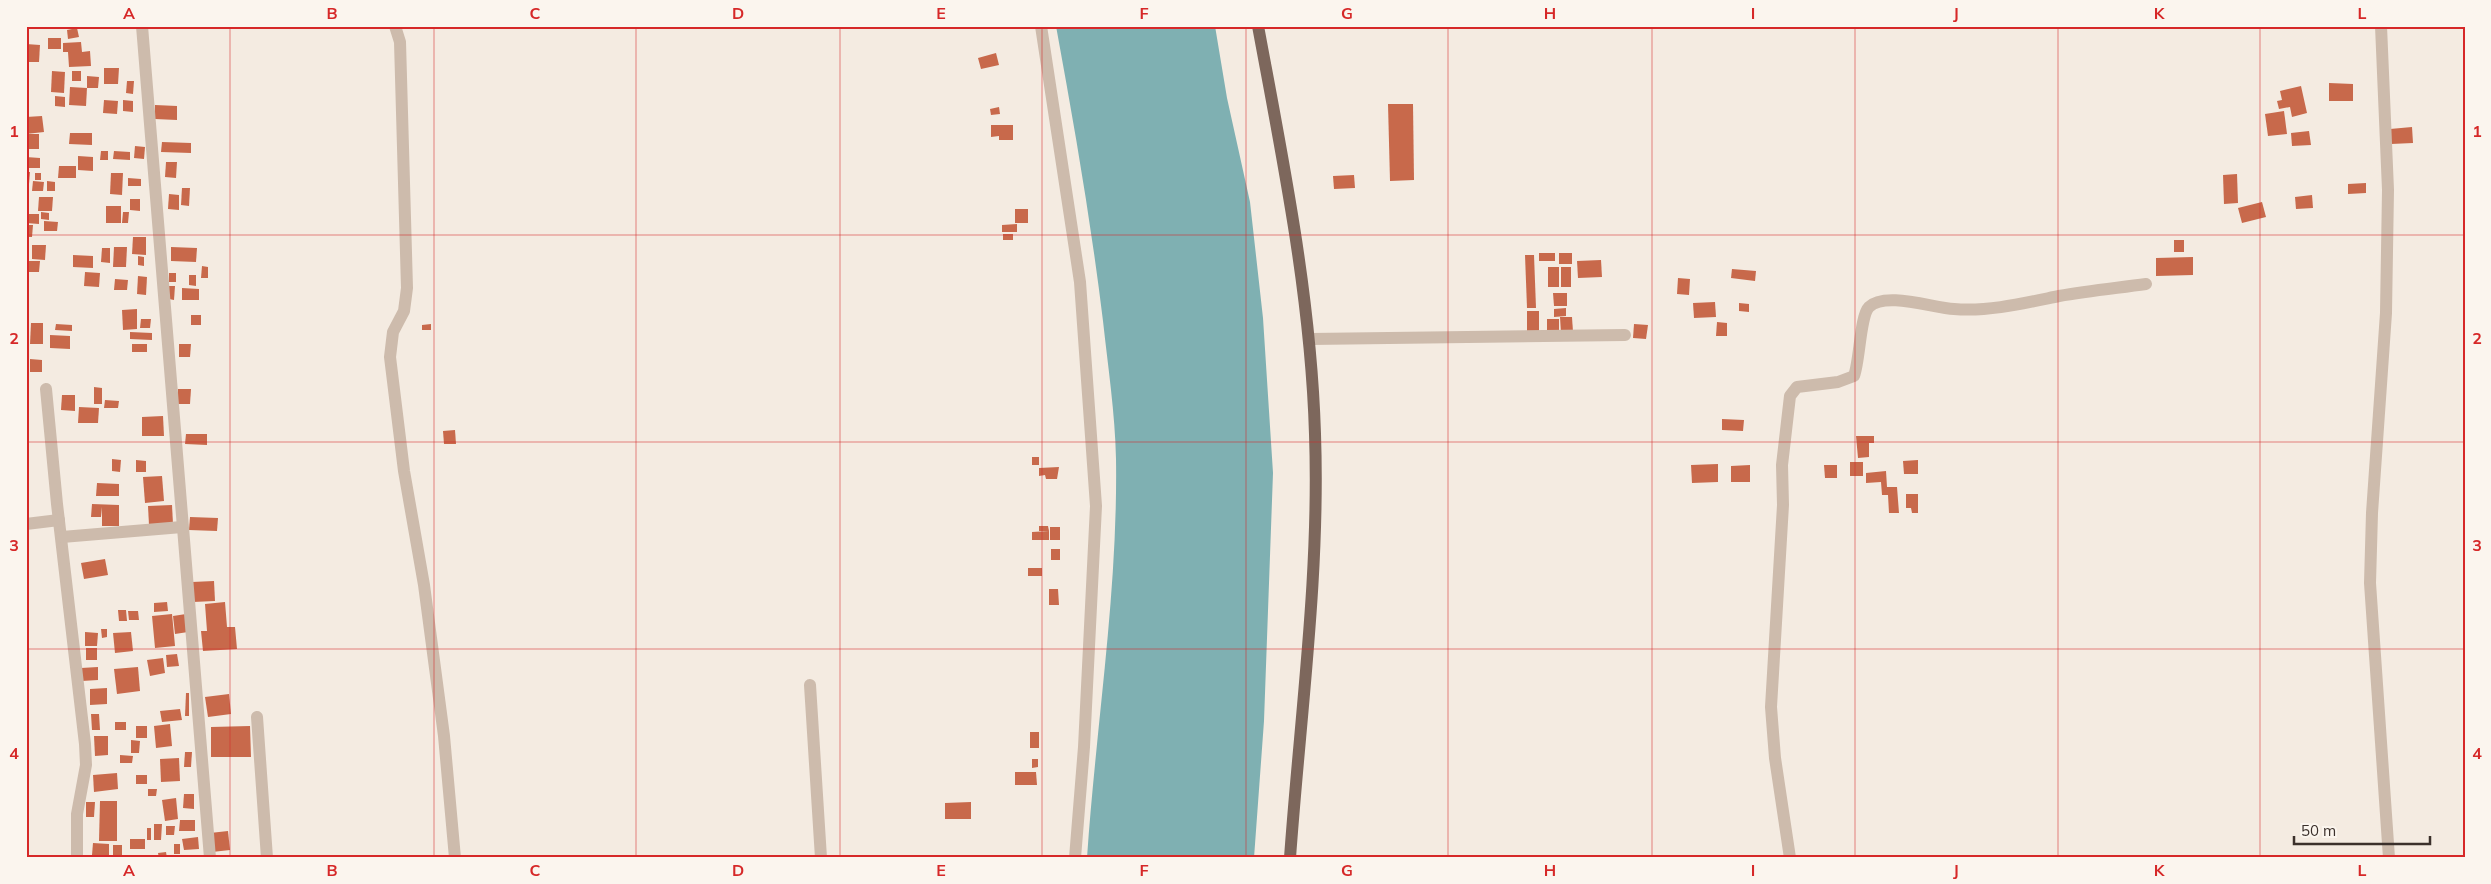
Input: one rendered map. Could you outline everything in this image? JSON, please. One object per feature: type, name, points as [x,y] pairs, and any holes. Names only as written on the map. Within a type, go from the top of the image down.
[{"type":"main road","points":[[1258,26],[1283,164],[1310,339],[1315,435],[1314,569],[1290,858]]},
{"type":"street","points":[[142,26],[210,858]]},
{"type":"street","points":[[395,26],[400,42],[408,288],[404,311],[393,332],[390,357],[404,471],[424,585],[444,736],[455,858]]},
{"type":"street","points":[[1041,26],[1080,282],[1096,506],[1084,747],[1075,858]]},
{"type":"street","points":[[2381,26],[2388,199],[2386,313],[2372,514],[2370,583],[2389,858]]},
{"type":"street","points":[[1790,858],[1774,758],[1771,707],[1783,505],[1782,465],[1790,396],[1797,387],[1838,382],[1854,376],[1859,363],[1863,319],[1868,308],[1879,301],[1894,300],[1963,309],[2012,305],[2084,292],[2146,284]]},
{"type":"street","points":[[1310,339],[1625,335]]},
{"type":"street","points":[[46,389],[85,744],[86,765],[78,814],[77,858]]},
{"type":"street","points":[[26,524],[59,520]]},
{"type":"street","points":[[62,537],[182,527]]},
{"type":"street","points":[[810,685],[821,858]]},
{"type":"street","points":[[257,717],[267,858]]},
{"type":"water","points":[[1056,26],[1215,26],[1227,98],[1250,202],[1263,318],[1273,473],[1264,721],[1254,858],[1087,858],[1114,559],[1116,459],[1113,407],[1093,247],[1076,136]]},
{"type":"building","points":[[77,28],[79,37],[68,39],[67,30]]},
{"type":"building","points":[[48,38],[61,38],[61,49],[48,49]]},
{"type":"building","points":[[81,42],[82,52],[90,51],[91,66],[69,67],[68,52],[63,52],[63,43]]},
{"type":"building","points":[[26,44],[40,45],[39,62],[26,62]]},
{"type":"building","points":[[996,53],[999,65],[981,69],[978,58]]},
{"type":"building","points":[[104,68],[119,68],[118,84],[104,84]]},
{"type":"building","points":[[52,71],[65,72],[64,93],[51,92]]},
{"type":"building","points":[[72,71],[81,71],[81,81],[72,81]]},
{"type":"building","points":[[87,76],[99,77],[98,88],[87,88]]},
{"type":"building","points":[[127,81],[134,81],[133,94],[126,93]]},
{"type":"building","points":[[2329,83],[2353,84],[2353,101],[2329,101]]},
{"type":"building","points":[[2301,86],[2307,113],[2292,117],[2290,107],[2279,109],[2277,101],[2282,100],[2280,91]]},
{"type":"building","points":[[70,87],[87,88],[86,106],[69,105]]},
{"type":"building","points":[[55,96],[65,97],[65,107],[55,106]]},
{"type":"building","points":[[104,100],[118,101],[117,114],[103,113]]},
{"type":"building","points":[[123,100],[133,101],[133,112],[123,111]]},
{"type":"building","points":[[1388,104],[1413,104],[1414,180],[1390,181]]},
{"type":"building","points":[[155,105],[177,106],[177,120],[155,119]]},
{"type":"building","points":[[999,107],[1000,114],[991,115],[990,109]]},
{"type":"building","points":[[2284,111],[2287,134],[2268,136],[2265,114]]},
{"type":"building","points":[[42,116],[44,132],[26,134],[26,117]]},
{"type":"building","points":[[991,125],[1013,125],[1013,140],[999,140],[999,136],[991,137]]},
{"type":"building","points":[[2412,127],[2413,143],[2391,144],[2390,129]]},
{"type":"building","points":[[2309,131],[2311,145],[2292,146],[2291,133]]},
{"type":"building","points":[[70,133],[92,133],[92,145],[69,144]]},
{"type":"building","points":[[26,134],[39,134],[39,149],[26,149]]},
{"type":"building","points":[[162,142],[191,143],[191,153],[161,152]]},
{"type":"building","points":[[135,146],[145,147],[144,159],[134,158]]},
{"type":"building","points":[[101,151],[108,151],[108,160],[100,160]]},
{"type":"building","points":[[114,151],[130,152],[130,160],[113,159]]},
{"type":"building","points":[[78,156],[93,157],[93,171],[78,170]]},
{"type":"building","points":[[26,157],[40,158],[40,168],[26,168]]},
{"type":"building","points":[[166,162],[177,162],[176,178],[165,177]]},
{"type":"building","points":[[59,166],[76,166],[76,178],[58,178]]},
{"type":"building","points":[[26,172],[30,172],[29,184],[26,184]]},
{"type":"building","points":[[35,173],[41,173],[41,180],[35,180]]},
{"type":"building","points":[[111,173],[123,173],[122,195],[110,194]]},
{"type":"building","points":[[2237,174],[2238,203],[2224,204],[2223,175]]},
{"type":"building","points":[[1354,175],[1355,188],[1334,189],[1333,176]]},
{"type":"building","points":[[128,178],[141,179],[141,186],[128,186]]},
{"type":"building","points":[[33,181],[44,182],[43,191],[32,191]]},
{"type":"building","points":[[47,181],[55,182],[55,191],[47,191]]},
{"type":"building","points":[[2366,183],[2366,193],[2348,194],[2348,184]]},
{"type":"building","points":[[182,188],[190,188],[189,206],[181,205]]},
{"type":"building","points":[[169,194],[179,195],[179,210],[168,209]]},
{"type":"building","points":[[2312,195],[2313,208],[2296,209],[2295,197]]},
{"type":"building","points":[[39,197],[53,197],[52,211],[38,211]]},
{"type":"building","points":[[130,199],[140,199],[140,211],[130,210]]},
{"type":"building","points":[[2262,202],[2266,217],[2242,223],[2238,208]]},
{"type":"building","points":[[106,206],[121,206],[121,223],[106,223]]},
{"type":"building","points":[[1015,209],[1028,209],[1028,223],[1015,223]]},
{"type":"building","points":[[41,212],[49,213],[49,220],[41,219]]},
{"type":"building","points":[[123,212],[129,212],[128,223],[122,223]]},
{"type":"building","points":[[26,214],[39,214],[39,224],[26,223]]},
{"type":"building","points":[[44,221],[58,222],[57,231],[44,231]]},
{"type":"building","points":[[1017,224],[1017,232],[1002,232],[1002,225]]},
{"type":"building","points":[[26,225],[33,225],[32,237],[26,237]]},
{"type":"building","points":[[1003,234],[1013,234],[1013,240],[1003,240]]},
{"type":"building","points":[[133,237],[146,237],[146,255],[132,254]]},
{"type":"building","points":[[2174,240],[2184,240],[2184,252],[2174,252]]},
{"type":"building","points":[[32,245],[46,245],[45,260],[32,259]]},
{"type":"building","points":[[114,247],[127,247],[126,267],[113,267]]},
{"type":"building","points":[[171,247],[197,248],[196,262],[171,261]]},
{"type":"building","points":[[102,248],[110,248],[110,263],[101,262]]},
{"type":"building","points":[[1539,253],[1555,253],[1555,261],[1539,261]]},
{"type":"building","points":[[1559,253],[1572,253],[1572,264],[1559,264]]},
{"type":"building","points":[[73,255],[93,256],[93,268],[73,267]]},
{"type":"building","points":[[1525,255],[1534,255],[1536,308],[1527,308]]},
{"type":"building","points":[[138,256],[144,257],[144,266],[138,265]]},
{"type":"building","points":[[2193,257],[2193,275],[2156,276],[2156,258]]},
{"type":"building","points":[[1601,260],[1602,277],[1578,278],[1577,261]]},
{"type":"building","points":[[26,261],[40,261],[39,272],[26,272]]},
{"type":"building","points":[[202,266],[208,267],[208,278],[201,278]]},
{"type":"building","points":[[1548,267],[1559,267],[1559,287],[1548,287]]},
{"type":"building","points":[[1561,267],[1571,267],[1571,287],[1561,287]]},
{"type":"building","points":[[1732,269],[1756,271],[1755,281],[1731,278]]},
{"type":"building","points":[[85,272],[100,273],[99,287],[84,286]]},
{"type":"building","points":[[169,273],[176,273],[176,282],[169,282]]},
{"type":"building","points":[[189,275],[196,275],[196,286],[189,285]]},
{"type":"building","points":[[138,276],[147,277],[146,295],[137,294]]},
{"type":"building","points":[[1678,278],[1690,279],[1689,295],[1677,294]]},
{"type":"building","points":[[115,279],[128,280],[127,290],[114,290]]},
{"type":"building","points":[[169,286],[175,286],[174,300],[169,299]]},
{"type":"building","points":[[182,288],[199,289],[199,300],[182,300]]},
{"type":"building","points":[[1553,293],[1567,293],[1567,306],[1554,306]]},
{"type":"building","points":[[1715,302],[1716,317],[1694,318],[1693,303]]},
{"type":"building","points":[[1739,303],[1749,304],[1749,312],[1739,311]]},
{"type":"building","points":[[1566,308],[1566,316],[1554,317],[1554,309]]},
{"type":"building","points":[[137,309],[137,329],[123,330],[122,310]]},
{"type":"building","points":[[1527,311],[1539,311],[1539,332],[1527,332]]},
{"type":"building","points":[[191,315],[201,315],[201,325],[191,325]]},
{"type":"building","points":[[1560,317],[1572,317],[1573,332],[1561,333]]},
{"type":"building","points":[[141,319],[151,319],[150,328],[140,328]]},
{"type":"building","points":[[1547,319],[1559,319],[1559,333],[1547,333]]},
{"type":"building","points":[[1717,322],[1727,323],[1727,336],[1716,336]]},
{"type":"building","points":[[31,323],[43,323],[43,344],[30,344]]},
{"type":"building","points":[[56,324],[72,325],[72,331],[55,330]]},
{"type":"building","points":[[431,324],[431,330],[422,330],[422,325]]},
{"type":"building","points":[[1634,324],[1648,325],[1646,339],[1633,338]]},
{"type":"building","points":[[130,332],[152,333],[152,340],[130,339]]},
{"type":"building","points":[[50,335],[70,336],[70,349],[50,348]]},
{"type":"building","points":[[132,344],[147,344],[147,352],[132,352]]},
{"type":"building","points":[[179,344],[191,344],[190,357],[179,357]]},
{"type":"building","points":[[30,359],[42,360],[42,372],[30,372]]},
{"type":"building","points":[[94,387],[102,388],[102,404],[94,404]]},
{"type":"building","points":[[178,389],[191,389],[190,404],[178,404]]},
{"type":"building","points":[[62,395],[75,395],[75,411],[61,410]]},
{"type":"building","points":[[105,400],[119,401],[118,408],[104,408]]},
{"type":"building","points":[[79,407],[99,408],[98,423],[78,423]]},
{"type":"building","points":[[163,416],[164,436],[142,436],[142,417]]},
{"type":"building","points":[[1722,419],[1744,420],[1743,431],[1722,430]]},
{"type":"building","points":[[455,430],[456,444],[444,444],[443,431]]},
{"type":"building","points":[[186,434],[207,434],[207,445],[185,444]]},
{"type":"building","points":[[1856,436],[1874,436],[1874,443],[1869,443],[1869,457],[1858,458]]},
{"type":"building","points":[[1032,457],[1039,457],[1039,465],[1032,465]]},
{"type":"building","points":[[112,459],[121,460],[120,472],[112,471]]},
{"type":"building","points":[[136,460],[146,461],[146,472],[136,472]]},
{"type":"building","points":[[1918,460],[1918,474],[1904,474],[1903,461]]},
{"type":"building","points":[[1850,462],[1863,462],[1863,476],[1850,476]]},
{"type":"building","points":[[1718,464],[1718,482],[1692,483],[1691,465]]},
{"type":"building","points":[[1750,465],[1750,482],[1731,482],[1731,466]]},
{"type":"building","points":[[1824,465],[1837,465],[1837,478],[1825,478]]},
{"type":"building","points":[[1059,467],[1057,479],[1046,479],[1045,475],[1039,476],[1039,468]]},
{"type":"building","points":[[1886,471],[1887,487],[1897,487],[1899,513],[1889,513],[1888,495],[1882,495],[1881,482],[1866,483],[1866,473]]},
{"type":"building","points":[[162,476],[164,501],[145,503],[143,477]]},
{"type":"building","points":[[97,483],[119,484],[119,496],[96,496]]},
{"type":"building","points":[[1906,494],[1918,494],[1918,513],[1912,513],[1911,508],[1906,508]]},
{"type":"building","points":[[92,504],[119,505],[119,526],[102,526],[102,507],[101,517],[91,517]]},
{"type":"building","points":[[172,505],[173,524],[149,525],[148,506]]},
{"type":"building","points":[[190,517],[218,518],[217,531],[189,530]]},
{"type":"building","points":[[1039,526],[1048,526],[1049,531],[1039,531]]},
{"type":"building","points":[[1050,527],[1060,527],[1060,540],[1050,540]]},
{"type":"building","points":[[1049,531],[1049,540],[1032,540],[1032,532]]},
{"type":"building","points":[[1051,549],[1060,549],[1060,560],[1051,560]]},
{"type":"building","points":[[105,559],[108,575],[84,579],[81,563]]},
{"type":"building","points":[[1028,568],[1042,568],[1042,576],[1028,576]]},
{"type":"building","points":[[214,581],[215,601],[193,602],[192,582]]},
{"type":"building","points":[[1049,589],[1058,589],[1059,605],[1049,605]]},
{"type":"building","points":[[167,602],[168,611],[154,612],[154,603]]},
{"type":"building","points":[[225,602],[227,627],[235,627],[237,649],[203,651],[201,631],[207,631],[205,604]]},
{"type":"building","points":[[118,610],[126,610],[127,621],[119,621]]},
{"type":"building","points":[[128,611],[138,611],[139,620],[129,620]]},
{"type":"building","points":[[172,614],[175,646],[155,648],[152,616]]},
{"type":"building","points":[[186,614],[188,632],[175,634],[173,616]]},
{"type":"building","points":[[101,629],[107,629],[107,637],[102,638]]},
{"type":"building","points":[[85,632],[98,633],[97,646],[85,646]]},
{"type":"building","points":[[131,632],[133,651],[115,653],[113,633]]},
{"type":"building","points":[[86,648],[97,648],[97,660],[86,660]]},
{"type":"building","points":[[177,654],[179,666],[167,667],[166,655]]},
{"type":"building","points":[[163,658],[165,673],[150,676],[147,660]]},
{"type":"building","points":[[98,667],[98,680],[82,681],[81,668]]},
{"type":"building","points":[[138,667],[140,691],[117,694],[114,669]]},
{"type":"building","points":[[107,688],[107,704],[90,705],[90,689]]},
{"type":"building","points":[[186,693],[189,693],[189,716],[185,716]]},
{"type":"building","points":[[229,694],[231,714],[208,717],[205,697]]},
{"type":"building","points":[[180,709],[182,720],[162,722],[160,711]]},
{"type":"building","points":[[91,714],[99,714],[100,730],[92,730]]},
{"type":"building","points":[[115,722],[126,722],[126,730],[115,730]]},
{"type":"building","points":[[170,724],[172,746],[156,748],[154,726]]},
{"type":"building","points":[[136,726],[147,726],[147,738],[136,738]]},
{"type":"building","points":[[250,726],[251,757],[211,757],[211,727]]},
{"type":"building","points":[[1030,732],[1039,732],[1039,748],[1030,748]]},
{"type":"building","points":[[94,736],[108,736],[108,755],[95,756]]},
{"type":"building","points":[[131,740],[140,741],[139,753],[131,753]]},
{"type":"building","points":[[185,752],[192,752],[191,767],[184,767]]},
{"type":"building","points":[[120,755],[133,756],[132,763],[120,763]]},
{"type":"building","points":[[179,758],[180,781],[161,782],[160,759]]},
{"type":"building","points":[[1032,759],[1038,759],[1038,767],[1032,768]]},
{"type":"building","points":[[1015,772],[1036,772],[1037,785],[1015,785]]},
{"type":"building","points":[[117,773],[118,789],[94,792],[93,775]]},
{"type":"building","points":[[136,775],[147,775],[147,784],[136,784]]},
{"type":"building","points":[[148,789],[157,789],[156,796],[148,796]]},
{"type":"building","points":[[184,794],[194,794],[194,809],[183,808]]},
{"type":"building","points":[[176,798],[178,819],[165,821],[162,800]]},
{"type":"building","points":[[100,801],[117,801],[117,841],[99,841]]},
{"type":"building","points":[[86,802],[95,802],[94,817],[86,817]]},
{"type":"building","points":[[971,802],[971,819],[945,819],[945,803]]},
{"type":"building","points":[[180,820],[195,820],[195,831],[179,831]]},
{"type":"building","points":[[154,824],[162,824],[161,840],[154,840]]},
{"type":"building","points":[[166,826],[175,826],[174,835],[166,835]]},
{"type":"building","points":[[147,828],[151,828],[151,840],[147,840]]},
{"type":"building","points":[[228,831],[230,850],[212,852],[210,833]]},
{"type":"building","points":[[198,837],[199,849],[184,850],[182,839]]},
{"type":"building","points":[[130,839],[145,839],[145,849],[130,849]]},
{"type":"building","points":[[93,843],[109,844],[109,856],[92,855]]},
{"type":"building","points":[[174,844],[180,844],[180,854],[174,854]]},
{"type":"building","points":[[113,845],[122,845],[122,856],[113,855]]},
{"type":"building","points":[[166,852],[167,858],[159,858],[158,853]]}]
